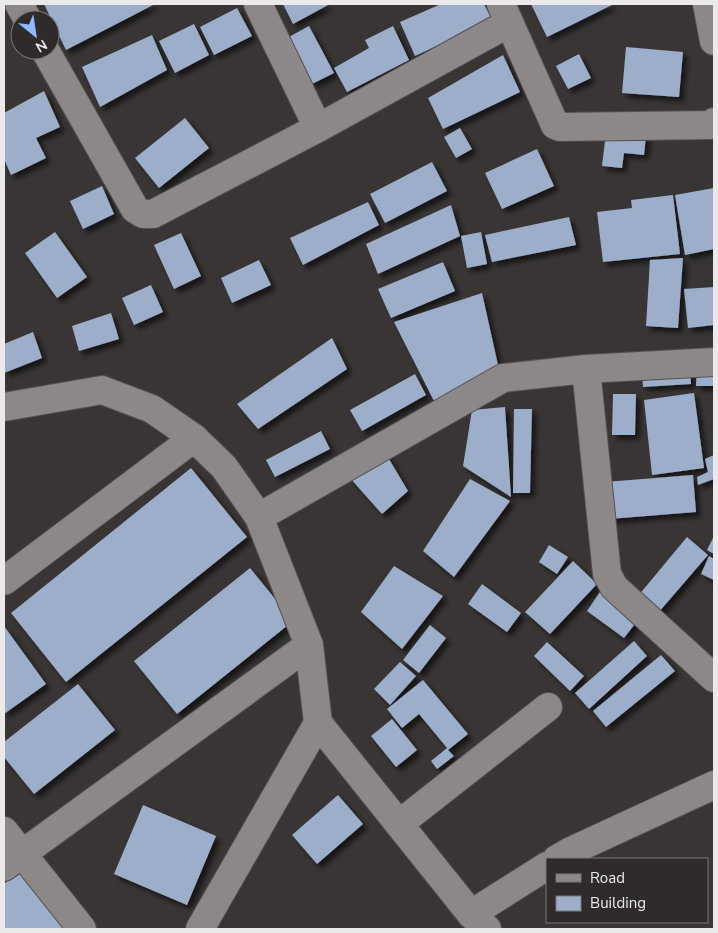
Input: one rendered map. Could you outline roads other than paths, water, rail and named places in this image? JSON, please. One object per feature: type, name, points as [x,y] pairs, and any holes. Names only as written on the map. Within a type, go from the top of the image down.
[{"type":"street","points":[[258,4],[318,128]]},
{"type":"street","points":[[707,4],[714,41]]},
{"type":"street","points":[[51,60],[135,209],[143,214],[153,214],[318,128],[505,13],[555,125],[560,127],[711,125],[714,122]]},
{"type":"street","points":[[259,516],[503,378],[586,369],[714,362]]},
{"type":"street","points":[[586,369],[607,574],[614,587],[714,678]]},
{"type":"street","points":[[4,407],[102,390],[152,409],[194,438],[224,467],[259,516],[309,645],[318,723],[479,922],[546,867]]},
{"type":"street","points":[[4,581],[194,438]]},
{"type":"street","points":[[13,860],[309,645]]},
{"type":"street","points":[[399,824],[548,707]]},
{"type":"street","points":[[200,929],[318,723]]},
{"type":"street","points":[[559,858],[714,785]]},
{"type":"street","points":[[4,830],[13,860],[82,929]]}]
